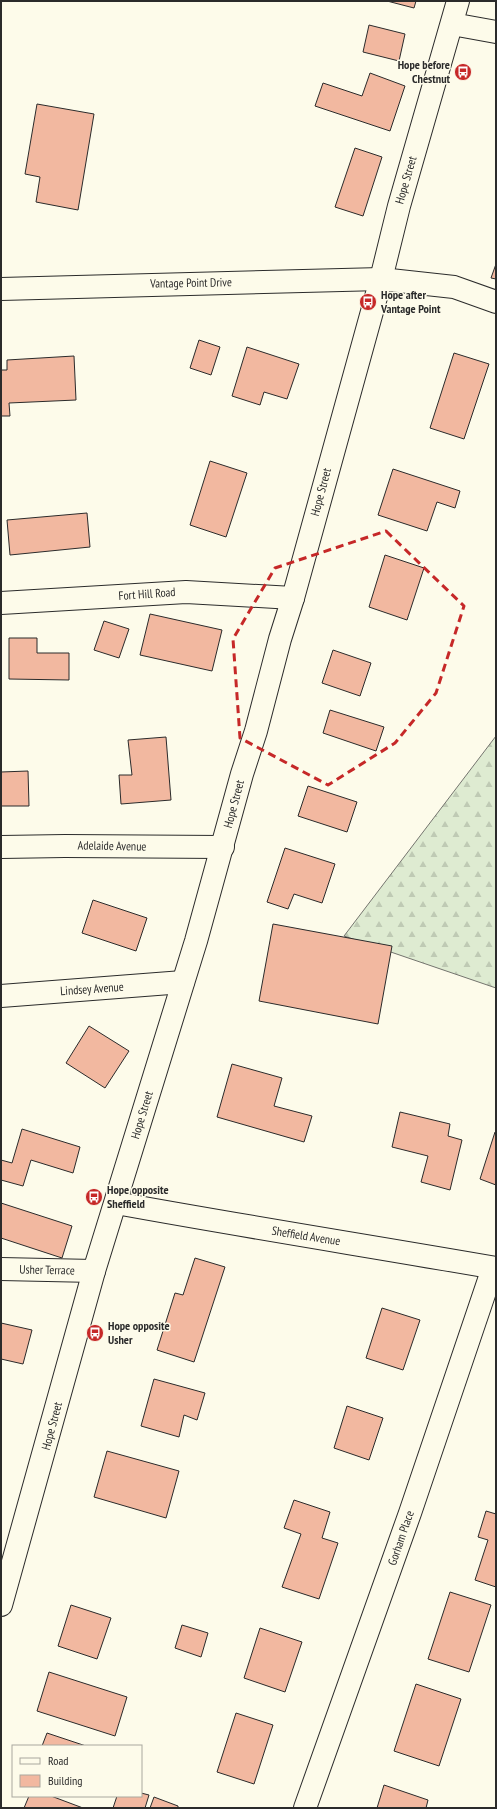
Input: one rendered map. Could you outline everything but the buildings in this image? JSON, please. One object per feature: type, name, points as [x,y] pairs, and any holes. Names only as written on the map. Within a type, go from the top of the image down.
[{"type":"street","name":"Hope Street","points":[[1,1605],[94,1271],[116,1203],[223,847],[381,279],[399,206],[458,1]]},
{"type":"street","points":[[452,24],[496,32]]},
{"type":"street","name":"Vantage Point Drive","points":[[1,289],[381,279],[454,287],[496,302]]},
{"type":"street","name":"Fort Hill Road","points":[[1,603],[186,592],[293,598]]},
{"type":"street","name":"Adelaide Avenue","points":[[1,847],[223,847]]},
{"type":"street","name":"Lindsey Avenue","points":[[1,996],[183,982]]},
{"type":"street","name":"Sheffield Avenue","points":[[116,1203],[494,1268]]},
{"type":"street","name":"Gorham Place","points":[[305,1808],[408,1520],[494,1268]]},
{"type":"street","name":"Usher Terrace","points":[[1,1269],[94,1271]]},
{"type":"highlighted area","points":[[386,531],[464,606],[436,693],[395,743],[328,785],[240,738],[233,639],[275,568]]},
{"type":"green space","points":[[496,736],[496,988],[344,936]]},
{"type":"place","name":"Hope before Chestnut","points":[[463,72]]},
{"type":"place","name":"Hope after Vantage Point","points":[[368,302]]},
{"type":"place","name":"Hope opposite Sheffield","points":[[94,1197]]},
{"type":"place","name":"Hope opposite Usher","points":[[95,1333]]}]
